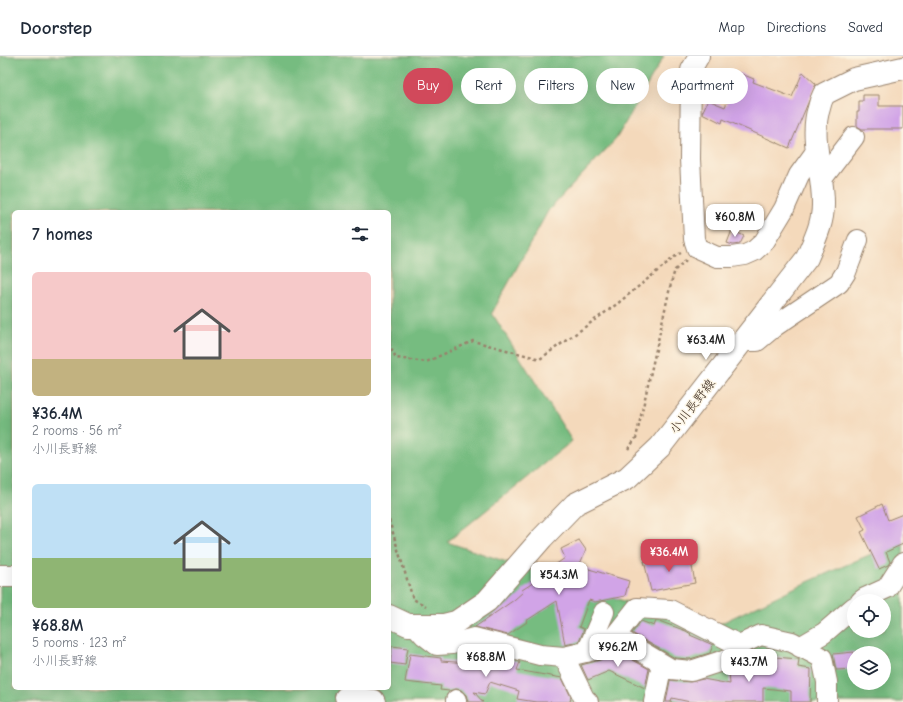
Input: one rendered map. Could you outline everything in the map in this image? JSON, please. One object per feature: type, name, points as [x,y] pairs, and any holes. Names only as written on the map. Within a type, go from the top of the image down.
[{"type":"main road","name":"小川長野線","points":[[391,617],[408,625],[444,625],[456,622],[487,600],[537,544],[576,504],[627,478],[660,446],[807,258],[822,221],[823,205],[816,128],[818,109],[824,94],[854,79],[903,68]]},
{"type":"main road","points":[[0,576],[12,576]]},
{"type":"street","points":[[699,56],[691,70],[690,159],[694,239],[697,248],[717,257],[745,255],[754,251],[764,242],[784,210],[799,175],[818,150]]},
{"type":"street","points":[[821,180],[854,137]]},
{"type":"street","points":[[743,341],[756,341],[775,326],[839,283],[846,272],[858,240]]},
{"type":"street","points":[[874,594],[887,588],[903,563]]},
{"type":"street","points":[[415,625],[437,645],[452,644],[474,638],[540,655],[564,657],[594,650],[615,636],[637,608],[670,610],[739,645]]},
{"type":"street","points":[[587,652],[604,612]]},
{"type":"street","points":[[800,647],[824,633],[847,613]]},
{"type":"street","points":[[739,645],[761,635],[792,642],[822,658],[827,682],[827,702]]},
{"type":"street","points":[[615,636],[671,669],[691,671],[737,656],[739,645]]},
{"type":"street","points":[[564,657],[584,701]]},
{"type":"street","points":[[654,702],[662,664]]},
{"type":"street","points":[[345,697],[374,700],[375,702]]},
{"type":"path","points":[[391,347],[396,358],[426,362],[473,342],[540,359],[617,304],[677,255],[697,248]]},
{"type":"path","points":[[625,455],[636,438],[675,270],[697,248]]},
{"type":"path","points":[[391,527],[413,599],[431,609]]},
{"type":"green space","points":[[0,56],[664,56],[649,82],[649,68],[596,68],[596,104],[636,104],[616,139],[548,211],[492,313],[572,441],[447,542],[645,608],[705,631],[794,588],[903,540],[903,702],[0,702]]},
{"type":"building","points":[[803,72],[816,84],[789,148],[723,119],[722,123],[702,113],[706,104],[718,104],[725,107],[726,104],[748,104],[748,77],[754,79],[753,82],[792,97]]},
{"type":"building","points":[[863,95],[879,95],[879,106],[903,106],[903,129],[862,129],[857,126],[859,101],[863,101]]},
{"type":"building","points":[[732,230],[744,236],[740,244],[733,245],[727,243]]},
{"type":"building","points":[[882,504],[888,520],[903,514],[903,544],[886,552],[890,562],[888,565],[879,569],[861,532],[865,530],[858,516]]},
{"type":"building","points":[[579,540],[586,550],[579,566],[629,581],[625,596],[595,602],[589,600],[579,627],[584,629],[579,642],[565,645],[557,601],[526,621],[527,622],[508,635],[475,627],[514,600],[523,592],[522,590],[533,583],[532,581],[565,558],[561,549]]},
{"type":"building","points":[[675,556],[676,563],[691,561],[695,583],[651,591],[644,561]]},
{"type":"building","points":[[641,621],[654,626],[656,621],[659,621],[686,631],[691,634],[690,635],[713,645],[710,653],[690,659],[675,658],[632,633]]},
{"type":"building","points":[[392,646],[408,648],[405,665],[391,663]]},
{"type":"building","points":[[615,650],[649,669],[645,688],[609,671],[588,680],[581,665],[600,660]]},
{"type":"building","points":[[479,651],[520,662],[517,670],[562,678],[571,697],[570,702],[536,702],[517,699],[519,691],[490,682],[485,694],[474,692],[483,702],[468,702],[466,695],[461,690],[440,690],[441,686],[405,682],[410,654],[441,658],[441,661],[469,663],[471,657]]},
{"type":"building","points":[[847,653],[847,669],[836,670],[833,654]]},
{"type":"building","points":[[750,655],[799,659],[798,667],[811,669],[810,702],[791,702],[791,691],[763,688],[763,702],[690,702],[672,698],[671,702],[666,702],[670,680],[690,682],[703,679],[730,684],[729,671],[741,667],[749,661]]}]
